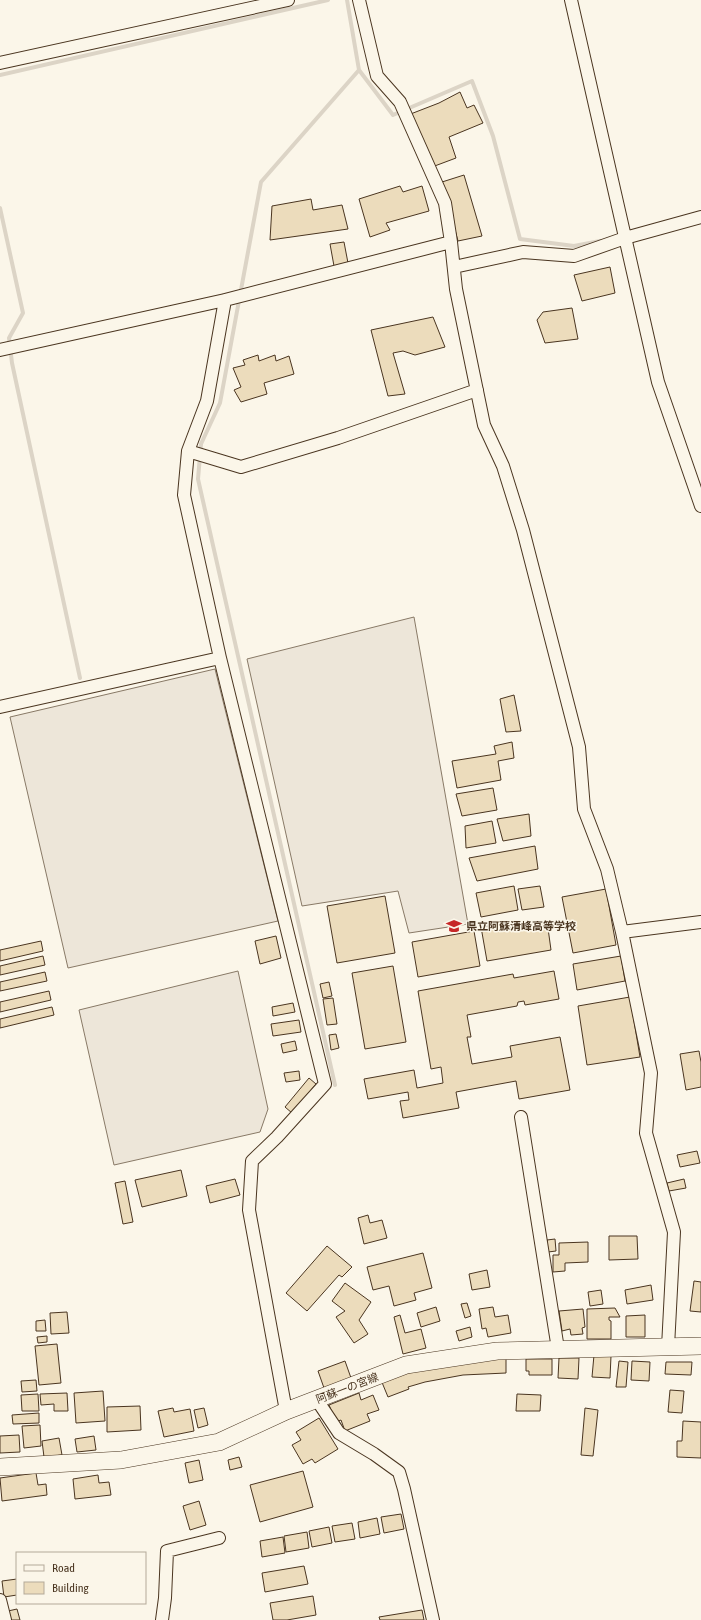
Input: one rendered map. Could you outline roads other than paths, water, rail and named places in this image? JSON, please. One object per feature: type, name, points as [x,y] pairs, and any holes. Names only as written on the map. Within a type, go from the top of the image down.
[{"type":"main road","name":"阿蘇一の宮線","points":[[0,1468],[121,1460],[219,1442],[286,1411],[406,1365],[497,1351],[701,1346]]},
{"type":"street","points":[[0,63],[288,0]]},
{"type":"street","points":[[359,0],[377,76],[400,102],[445,203],[456,289],[484,425],[503,466],[523,530],[579,747],[584,808],[607,869],[622,932],[651,1074],[646,1133],[674,1232],[668,1347]]},
{"type":"street","points":[[571,0],[658,382],[701,506]]},
{"type":"street","points":[[454,267],[523,252],[574,256],[625,238],[701,217]]},
{"type":"street","points":[[0,350],[225,300],[451,242]]},
{"type":"street","points":[[225,300],[207,401],[188,451],[184,495],[220,658],[325,1084],[277,1137],[252,1161],[249,1210],[286,1411]]},
{"type":"street","points":[[188,451],[241,467],[338,438],[477,390]]},
{"type":"street","points":[[0,707],[220,658]]},
{"type":"street","points":[[622,932],[701,922]]},
{"type":"street","points":[[521,1117],[558,1349]]},
{"type":"street","points":[[317,1400],[339,1433],[374,1454],[399,1472],[433,1620]]},
{"type":"street","points":[[162,1620],[165,1598],[167,1550],[219,1538]]},
{"type":"street","points":[[0,1600],[5,1620]]},
{"type":"waterway","points":[[0,75],[328,0]]},
{"type":"waterway","points":[[335,1085],[198,479],[201,444],[220,403],[261,182],[359,70],[347,0]]},
{"type":"waterway","points":[[359,70],[393,115],[472,81],[493,136],[520,239],[574,246],[600,241]]},
{"type":"waterway","points":[[0,208],[23,313],[9,338],[12,363],[80,678]]},
{"type":"place","name":"県立阿蘇清峰高等学校","points":[[454,926]]}]
